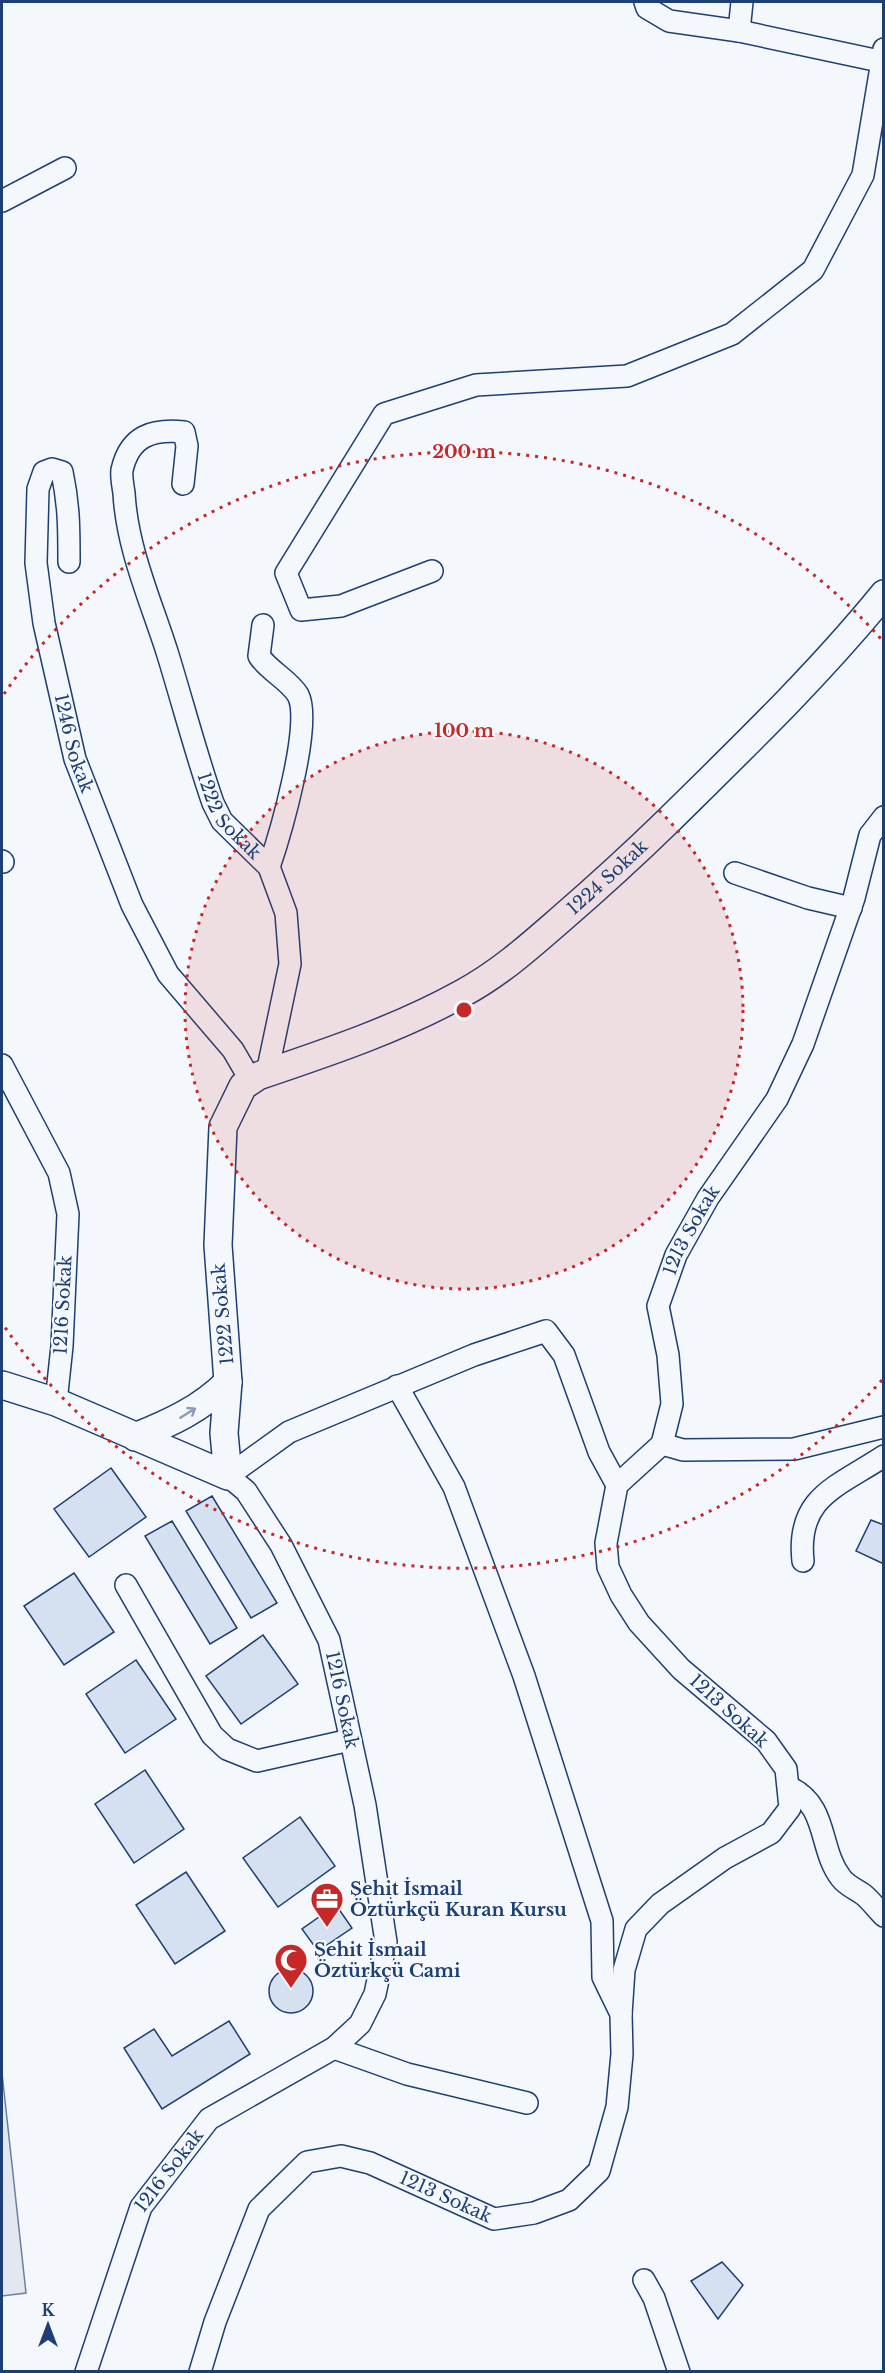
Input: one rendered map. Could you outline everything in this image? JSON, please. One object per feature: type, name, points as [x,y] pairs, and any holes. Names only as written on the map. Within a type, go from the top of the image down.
[{"type":"main road","name":"1224 Sokak","points":[[259,1077],[366,1040],[465,992],[513,961],[621,866],[805,686],[884,594]]},
{"type":"main road","name":"1222 Sokak","points":[[228,1476],[224,1433],[228,1382],[218,1245],[220,1156],[223,1127],[243,1086],[259,1077]]},
{"type":"main road","name":"1222 Sokak","points":[[135,1437],[176,1420],[212,1398],[228,1382]]},
{"type":"main road","points":[[2,1386],[56,1402]]},
{"type":"main road","name":"1216 Sokak","points":[[56,1402],[228,1476]]},
{"type":"street","points":[[432,571],[341,606],[301,610],[286,573],[384,414],[476,385],[627,376],[732,334],[813,270],[863,175],[883,58],[739,31],[669,21],[647,8],[645,2]]},
{"type":"street","points":[[739,31],[742,2]]},
{"type":"street","points":[[2,201],[65,168]]},
{"type":"street","name":"1222 Sokak","points":[[183,484],[187,446],[184,432],[161,430],[141,437],[132,448],[122,471],[125,512],[142,583],[167,654],[213,803],[222,821],[269,867],[286,913],[290,964],[259,1077]]},
{"type":"street","name":"1246 Sokak","points":[[69,562],[71,517],[66,488],[62,472],[52,469],[44,472],[38,489],[36,563],[44,623],[75,759],[132,905],[168,974],[259,1077]]},
{"type":"street","points":[[263,625],[259,656],[268,669],[298,695],[302,712],[292,782],[280,834],[269,867]]},
{"type":"street","name":"1213 Sokak","points":[[662,1444],[672,1404],[668,1355],[657,1306],[676,1256],[708,1198],[777,1099],[807,1034],[850,908],[870,835],[884,817]]},
{"type":"street","points":[[735,873],[808,898],[850,908]]},
{"type":"street","name":"1216 Sokak","points":[[2,1065],[59,1173],[68,1214],[62,1346],[56,1402]]},
{"type":"street","points":[[228,1476],[289,1432],[474,1354],[546,1331],[564,1356],[599,1452],[617,1485],[662,1444],[683,1450],[794,1449],[884,1427]]},
{"type":"street","points":[[397,1386],[454,1486],[524,1676],[602,1922],[603,1977],[621,2014]]},
{"type":"street","points":[[803,1561],[801,1539],[807,1513],[822,1497],[884,1456]]},
{"type":"street","name":"1216 Sokak","points":[[87,2372],[141,2207],[208,2119],[334,2048],[360,2024],[375,1994],[386,1942],[365,1805],[329,1641],[280,1545],[246,1491],[228,1476]]},
{"type":"street","name":"1213 Sokak","points":[[200,2372],[215,2322],[259,2209],[307,2162],[341,2156],[370,2163],[494,2218],[534,2213],[569,2200],[599,2171],[610,2139],[617,2107],[622,2054],[621,2014],[624,1970],[636,1929],[669,1897],[725,1858],[771,1833],[790,1808],[786,1769],[766,1741],[681,1669],[639,1623],[621,1595],[608,1567],[606,1543],[617,1485]]},
{"type":"street","points":[[126,1585],[212,1735],[227,1749],[257,1761],[350,1740]]},
{"type":"street","points":[[789,1787],[804,1794],[812,1806],[824,1832],[830,1858],[841,1878],[865,1896],[884,1916]]},
{"type":"street","points":[[334,2048],[407,2074],[527,2103]]},
{"type":"street","points":[[644,2280],[654,2298],[679,2372]]},
{"type":"shaded area","points":[[2,2073],[26,2293],[2,2296]]},
{"type":"building","points":[[111,1468],[146,1517],[89,1557],[54,1509]]},
{"type":"building","points":[[212,1496],[277,1603],[251,1618],[186,1511]]},
{"type":"building","points":[[871,1520],[884,1525],[884,1564],[856,1551]]},
{"type":"building","points":[[172,1521],[237,1628],[210,1644],[145,1536]]},
{"type":"building","points":[[74,1573],[114,1632],[64,1665],[24,1606]]},
{"type":"building","points":[[263,1635],[298,1684],[241,1724],[206,1676]]},
{"type":"building","points":[[136,1660],[176,1719],[125,1753],[86,1694]]},
{"type":"building","points":[[145,1770],[184,1829],[134,1863],[95,1804]]},
{"type":"building","points":[[300,1817],[335,1866],[278,1907],[243,1858]]},
{"type":"building","points":[[186,1872],[225,1931],[175,1964],[136,1905]]},
{"type":"building","name":"Şehit İsmail Öztürkçü Kuran Kursu","points":[[336,1905],[352,1928],[318,1951],[302,1929]]},
{"type":"building","name":"Şehit İsmail Öztürkçü Cami","points":[[291,1969],[306,1976],[313,1991],[306,2006],[291,2013],[276,2006],[269,1991],[276,1976]]},
{"type":"building","points":[[229,2021],[250,2054],[162,2109],[124,2048],[154,2029],[172,2056]]},
{"type":"building","points":[[722,2262],[743,2285],[718,2319],[691,2281]]},
{"type":"place","name":"Şehit İsmail Öztürkçü Kuran Kursu","points":[[327,1928]]},
{"type":"place","name":"Şehit İsmail Öztürkçü Cami","points":[[291,1989]]}]
